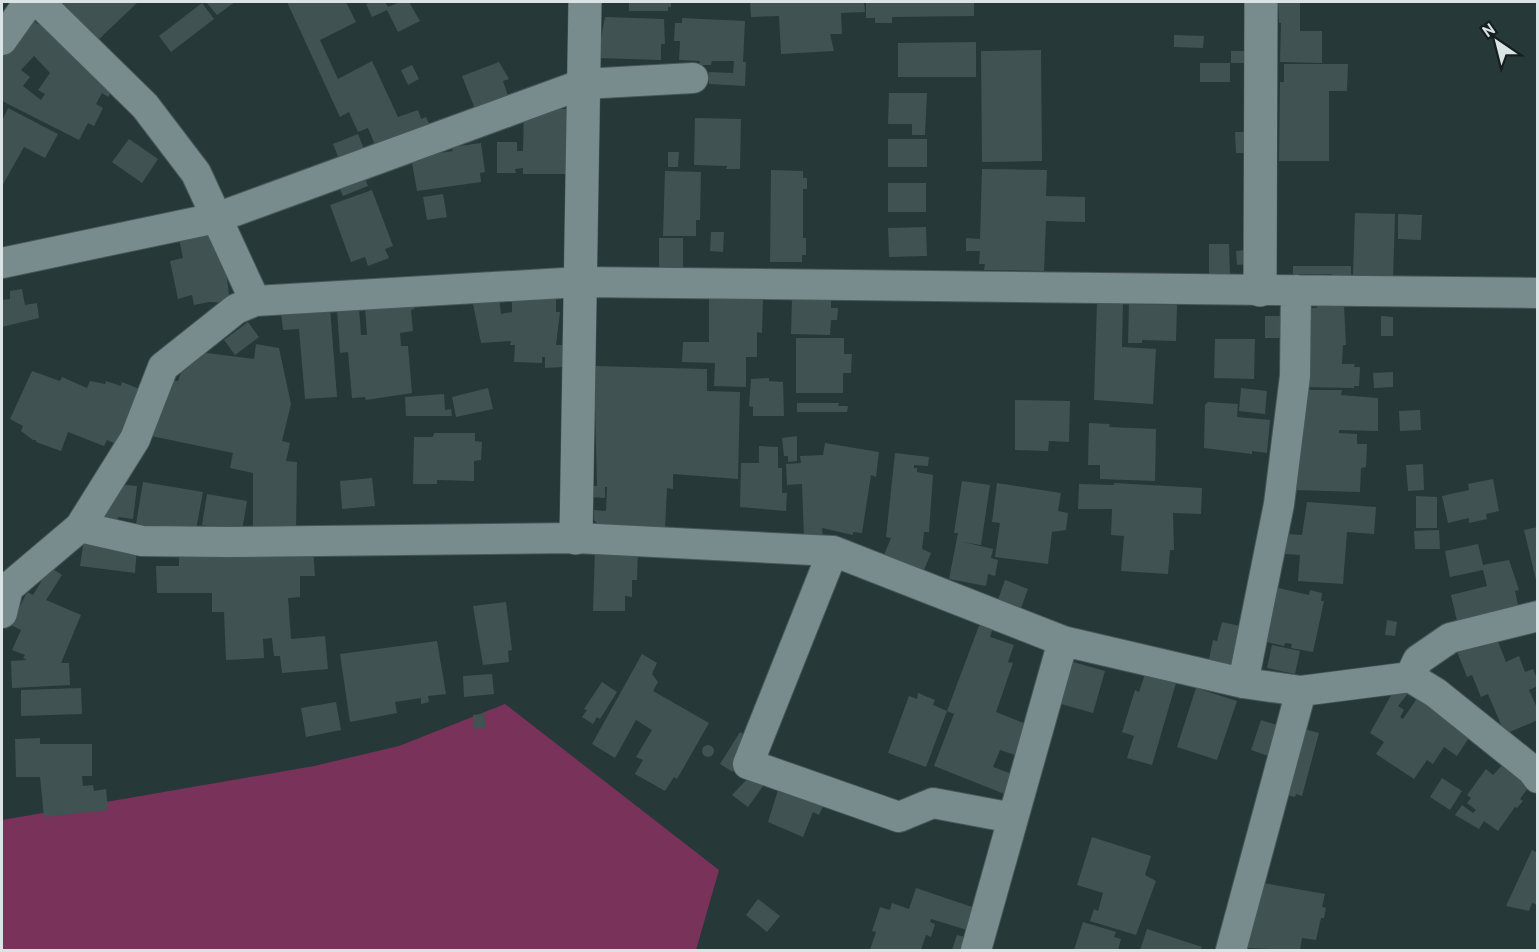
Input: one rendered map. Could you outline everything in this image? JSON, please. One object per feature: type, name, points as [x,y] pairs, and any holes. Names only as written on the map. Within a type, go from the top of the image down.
[{"type":"street","points":[[2,40],[29,2]]},
{"type":"street","points":[[39,2],[145,106],[196,173],[255,301]]},
{"type":"street","points":[[576,538],[585,2]]},
{"type":"street","points":[[1260,290],[1261,2]]},
{"type":"street","points":[[2,263],[216,218],[583,84],[693,78]]},
{"type":"street","points":[[4,596],[80,526],[135,439],[163,367],[236,309],[255,301],[580,282],[1538,293]]},
{"type":"street","points":[[1243,683],[1279,504],[1295,376],[1296,290]]},
{"type":"street","points":[[80,526],[142,541],[576,538],[833,551],[1063,641],[1243,683],[1300,690],[1410,677],[1436,693],[1532,770],[1538,778]]},
{"type":"street","points":[[833,551],[748,764],[899,817],[933,803],[1013,818]]},
{"type":"street","points":[[1410,677],[1418,660],[1450,638],[1538,616]]},
{"type":"street","points":[[976,951],[1063,641]]},
{"type":"street","points":[[1231,951],[1300,690]]},
{"type":"shaded area","points":[[505,704],[719,870],[696,950],[2,950],[2,820],[314,766],[399,746]]},
{"type":"building","points":[[57,2],[135,2],[137,3],[96,42]]},
{"type":"building","points":[[206,2],[235,2],[217,15]]},
{"type":"building","points":[[287,2],[346,2],[356,22],[320,40],[338,79],[372,61],[398,117],[418,110],[421,119],[426,117],[432,130],[378,152],[368,128],[358,132],[349,112],[340,117]]},
{"type":"building","points":[[385,2],[388,7],[400,2],[409,2],[420,21],[398,32],[387,10],[372,17],[366,4]]},
{"type":"building","points":[[629,2],[671,2],[671,7],[668,7],[668,11],[629,11]]},
{"type":"building","points":[[750,2],[864,2],[865,12],[841,13],[842,34],[830,34],[834,51],[781,54],[779,16],[751,17]]},
{"type":"building","points":[[866,2],[974,2],[974,16],[892,17],[892,23],[875,23],[875,18],[866,18]]},
{"type":"building","points":[[1278,2],[1300,2],[1300,31],[1322,31],[1322,63],[1280,62],[1281,23],[1279,23]]},
{"type":"building","points":[[202,3],[214,19],[171,52],[159,36]]},
{"type":"building","points":[[48,16],[115,86],[108,97],[102,93],[96,104],[103,108],[94,126],[88,123],[79,140],[2,101],[2,56],[31,17],[37,24]],"holes":[[[34,56],[50,73],[38,90],[45,94],[41,100],[23,86],[30,77],[21,70]]]},
{"type":"building","points":[[605,17],[664,19],[665,44],[661,44],[661,60],[597,58]]},
{"type":"building","points":[[682,18],[745,21],[743,62],[746,62],[745,86],[709,84],[709,72],[733,73],[734,61],[712,61],[711,65],[699,65],[700,61],[679,60],[680,41],[674,41],[675,23],[682,23]]},
{"type":"building","points":[[1174,35],[1204,36],[1203,48],[1174,47]]},
{"type":"building","points":[[976,42],[976,77],[898,77],[898,43]]},
{"type":"building","points":[[1041,50],[1042,161],[982,162],[981,51]]},
{"type":"building","points":[[1231,51],[1245,51],[1245,63],[1231,63]]},
{"type":"building","points":[[499,62],[509,79],[503,81],[508,96],[475,109],[462,76]]},
{"type":"building","points":[[1200,63],[1230,63],[1230,82],[1200,82]]},
{"type":"building","points":[[1284,64],[1348,64],[1347,91],[1329,91],[1329,161],[1279,161],[1280,82],[1284,82]]},
{"type":"building","points":[[412,65],[419,79],[408,85],[401,70]]},
{"type":"building","points":[[889,93],[927,93],[925,135],[912,135],[912,124],[888,124]]},
{"type":"building","points":[[8,108],[58,134],[45,158],[24,147],[2,186],[2,121]]},
{"type":"building","points":[[524,109],[566,109],[566,114],[569,114],[569,174],[523,174],[523,168],[515,169],[516,173],[497,173],[497,142],[517,142],[517,151],[523,151]]},
{"type":"building","points":[[695,118],[741,119],[740,169],[726,169],[727,166],[694,165]]},
{"type":"building","points":[[1235,132],[1244,132],[1244,153],[1236,153]]},
{"type":"building","points":[[358,134],[364,149],[341,164],[333,144]]},
{"type":"building","points":[[129,139],[158,159],[142,183],[112,162]]},
{"type":"building","points":[[888,139],[927,139],[927,167],[888,167]]},
{"type":"building","points":[[481,143],[485,172],[480,173],[481,182],[417,191],[411,157],[453,151],[452,147]]},
{"type":"building","points":[[668,152],[679,152],[678,167],[668,167]]},
{"type":"building","points":[[982,169],[1047,170],[1046,196],[1085,197],[1085,222],[1046,221],[1044,271],[984,270],[985,264],[979,264],[980,251],[966,251],[966,238],[980,239]]},
{"type":"building","points":[[771,170],[803,171],[803,178],[807,178],[807,189],[803,189],[803,238],[806,238],[806,255],[802,255],[802,262],[770,262]]},
{"type":"building","points":[[362,171],[368,186],[343,196],[337,182]]},
{"type":"building","points":[[665,171],[701,172],[700,220],[696,220],[696,236],[663,236]]},
{"type":"building","points":[[888,183],[926,183],[926,212],[888,212]]},
{"type":"building","points":[[372,190],[393,246],[385,249],[389,258],[368,266],[365,257],[351,262],[330,205]]},
{"type":"building","points":[[443,194],[447,217],[427,220],[423,197]]},
{"type":"building","points":[[1355,213],[1395,214],[1393,281],[1358,278],[1358,275],[1353,275]]},
{"type":"building","points":[[1398,214],[1422,215],[1421,240],[1398,239]]},
{"type":"building","points":[[926,227],[927,256],[889,257],[888,228]]},
{"type":"building","points":[[212,232],[216,255],[224,254],[230,303],[209,302],[194,305],[192,295],[178,299],[170,261],[183,258],[179,239]]},
{"type":"building","points":[[711,232],[724,232],[723,252],[710,251]]},
{"type":"building","points":[[659,238],[683,238],[683,271],[659,271]]},
{"type":"building","points":[[1209,244],[1229,244],[1230,274],[1209,275]]},
{"type":"building","points":[[1244,250],[1246,264],[1237,265],[1236,251]]},
{"type":"building","points":[[1293,266],[1351,266],[1351,280],[1332,280],[1332,274],[1293,274]]},
{"type":"building","points":[[22,289],[25,305],[37,303],[39,318],[2,327],[2,300],[10,299],[10,291]]},
{"type":"building","points":[[512,297],[556,299],[556,312],[560,312],[556,345],[565,345],[564,367],[545,368],[545,357],[542,357],[542,363],[514,362],[515,345],[510,345],[511,341],[481,343],[472,299],[499,298],[501,314],[512,312]]},
{"type":"building","points":[[792,298],[831,299],[831,308],[838,308],[837,320],[831,320],[830,335],[791,334]]},
{"type":"building","points":[[709,299],[763,299],[762,333],[757,332],[757,357],[746,357],[746,387],[714,386],[715,363],[682,362],[683,342],[709,342]]},
{"type":"building","points":[[1097,302],[1123,302],[1122,347],[1156,349],[1153,404],[1094,400]]},
{"type":"building","points":[[414,303],[414,309],[411,310],[413,331],[400,333],[401,346],[408,346],[412,393],[366,400],[365,397],[352,398],[348,352],[340,353],[337,310],[359,308],[361,335],[367,335],[365,307]]},
{"type":"building","points":[[1129,304],[1177,305],[1176,341],[1142,340],[1142,343],[1128,343]]},
{"type":"building","points":[[1317,304],[1344,305],[1346,345],[1343,345],[1342,364],[1355,364],[1354,367],[1360,367],[1359,386],[1354,386],[1354,388],[1305,387],[1306,308],[1317,308]]},
{"type":"building","points":[[330,308],[337,397],[305,399],[299,329],[283,330],[281,312]]},
{"type":"building","points":[[1265,316],[1285,316],[1285,338],[1265,338]]},
{"type":"building","points":[[1381,316],[1393,317],[1393,336],[1381,336]]},
{"type":"building","points":[[248,322],[259,337],[235,355],[224,340]]},
{"type":"building","points":[[796,338],[844,338],[844,354],[852,354],[851,373],[843,373],[843,393],[796,393]]},
{"type":"building","points":[[1215,339],[1255,339],[1254,379],[1214,378]]},
{"type":"building","points":[[256,344],[279,348],[291,404],[282,441],[290,443],[286,461],[297,462],[296,529],[253,528],[253,473],[230,468],[233,453],[151,436],[168,380],[178,381],[184,365],[199,352],[254,359]]},
{"type":"building","points":[[594,366],[707,369],[707,391],[740,392],[738,479],[673,474],[673,489],[667,488],[665,530],[599,526],[594,520],[594,510],[606,511],[607,487],[605,487],[605,498],[591,497],[591,486],[597,486]]},
{"type":"building","points":[[32,371],[60,381],[62,377],[87,388],[90,381],[105,384],[106,381],[121,386],[122,382],[142,390],[118,445],[107,440],[104,446],[68,432],[61,451],[36,442],[21,431],[23,426],[10,419]]},
{"type":"building","points":[[1393,372],[1393,387],[1374,388],[1373,373]]},
{"type":"building","points":[[769,378],[769,381],[783,382],[784,416],[753,416],[753,407],[749,406],[751,379]]},
{"type":"building","points":[[488,388],[493,409],[456,417],[452,397]]},
{"type":"building","points":[[1241,388],[1267,391],[1265,414],[1239,411]]},
{"type":"building","points":[[1303,390],[1342,390],[1341,395],[1378,398],[1378,431],[1339,430],[1339,433],[1357,434],[1357,444],[1367,444],[1366,467],[1361,468],[1360,492],[1293,490]]},
{"type":"building","points":[[444,394],[445,410],[451,409],[452,416],[406,416],[405,397]]},
{"type":"building","points":[[1015,400],[1070,401],[1069,442],[1049,441],[1048,451],[1015,450]]},
{"type":"building","points":[[1208,402],[1238,404],[1237,417],[1270,420],[1267,453],[1252,451],[1252,454],[1204,448],[1205,405]]},
{"type":"building","points":[[797,403],[839,403],[838,406],[848,406],[847,412],[797,412]]},
{"type":"building","points":[[1420,410],[1421,430],[1400,431],[1399,411]]},
{"type":"building","points":[[1089,423],[1110,424],[1109,427],[1156,429],[1155,481],[1100,479],[1100,465],[1088,465]]},
{"type":"building","points":[[434,433],[475,433],[475,441],[482,442],[481,460],[474,461],[474,481],[437,480],[437,484],[413,484],[414,437],[433,437]]},
{"type":"building","points":[[797,436],[797,461],[788,462],[788,456],[784,456],[782,438]]},
{"type":"building","points":[[825,443],[879,452],[876,477],[871,475],[862,533],[853,532],[853,535],[822,528],[823,537],[804,537],[802,484],[787,485],[786,464],[801,463],[800,456],[823,455]]},
{"type":"building","points":[[759,446],[778,447],[778,468],[782,468],[782,493],[787,493],[786,511],[740,507],[741,463],[759,463]]},
{"type":"building","points":[[895,453],[929,457],[928,466],[914,465],[917,472],[933,475],[929,532],[924,532],[922,549],[931,553],[924,570],[884,555],[891,538],[886,537]]},
{"type":"building","points":[[1423,464],[1424,490],[1408,491],[1406,465]]},
{"type":"building","points":[[372,478],[375,506],[342,509],[340,481]]},
{"type":"building","points":[[1493,479],[1499,511],[1486,514],[1487,519],[1469,523],[1469,518],[1448,523],[1442,496],[1469,490],[1468,484]]},
{"type":"building","points":[[962,481],[990,485],[981,545],[963,542],[993,549],[991,558],[998,560],[995,576],[988,574],[986,586],[949,579],[958,533],[954,533]]},
{"type":"building","points":[[143,482],[203,492],[195,535],[136,524]]},
{"type":"building","points":[[997,483],[1061,493],[1058,511],[1068,513],[1066,530],[1052,532],[1048,564],[995,557],[1000,523],[992,522]]},
{"type":"building","points":[[1114,483],[1202,488],[1201,514],[1173,513],[1174,550],[1170,550],[1168,574],[1121,571],[1124,536],[1111,535],[1112,509],[1078,509],[1079,484],[1114,485]]},
{"type":"building","points":[[115,484],[137,486],[133,519],[118,517],[117,525],[111,527],[97,512]]},
{"type":"building","points":[[207,494],[247,501],[242,531],[202,525]]},
{"type":"building","points":[[1416,496],[1437,497],[1437,528],[1416,528]]},
{"type":"building","points":[[1307,502],[1376,507],[1374,534],[1347,532],[1343,584],[1298,581],[1300,555],[1284,554],[1286,534],[1302,535]]},
{"type":"building","points":[[1538,527],[1538,579],[1536,580],[1524,530]]},
{"type":"building","points":[[1439,530],[1440,549],[1415,549],[1414,531]]},
{"type":"building","points":[[84,539],[137,547],[135,573],[80,566]]},
{"type":"building","points":[[1478,544],[1483,565],[1509,560],[1519,590],[1515,591],[1518,605],[1457,621],[1451,595],[1487,586],[1483,570],[1450,577],[1445,551]]},
{"type":"building","points":[[595,548],[638,549],[637,580],[632,580],[632,597],[625,596],[625,611],[593,611]]},
{"type":"building","points":[[313,549],[315,576],[300,576],[300,597],[288,598],[291,639],[325,636],[328,669],[282,673],[280,656],[274,656],[272,638],[263,639],[264,658],[226,660],[224,612],[212,612],[212,593],[157,593],[156,566],[179,566],[179,554]]},
{"type":"building","points":[[50,567],[62,575],[46,600],[81,615],[61,663],[69,663],[70,685],[12,688],[11,661],[27,660],[23,658],[25,655],[12,650],[21,630],[11,625],[27,592],[33,595]]},
{"type":"building","points":[[1005,580],[1028,589],[1021,608],[998,600]]},
{"type":"building","points":[[1274,587],[1309,595],[1310,590],[1322,593],[1321,601],[1324,601],[1313,652],[1291,648],[1292,644],[1285,643],[1284,646],[1263,641]]},
{"type":"building","points":[[506,602],[512,650],[508,651],[509,662],[483,665],[473,606]]},
{"type":"building","points":[[983,615],[995,621],[990,637],[1014,645],[1008,662],[1013,663],[996,712],[1029,725],[1018,756],[1000,750],[993,767],[1015,775],[1007,795],[934,766],[954,714],[947,711]]},
{"type":"building","points":[[1387,620],[1397,622],[1395,636],[1385,635]]},
{"type":"building","points":[[1222,622],[1245,627],[1235,666],[1208,664],[1213,640],[1217,641]]},
{"type":"building","points":[[1495,634],[1506,662],[1519,656],[1525,672],[1533,669],[1538,681],[1538,686],[1529,690],[1538,710],[1538,720],[1505,734],[1488,694],[1481,697],[1472,675],[1467,677],[1456,649]]},
{"type":"building","points":[[437,641],[446,694],[428,696],[429,702],[421,704],[421,698],[395,702],[397,713],[350,722],[340,654]]},
{"type":"building","points":[[1272,645],[1300,651],[1295,674],[1267,668]]},
{"type":"building","points":[[642,654],[657,663],[652,674],[658,682],[653,691],[709,723],[677,779],[674,777],[665,791],[635,774],[643,760],[636,757],[652,730],[636,720],[615,758],[592,744]]},
{"type":"building","points":[[1066,660],[1105,671],[1093,713],[1054,702]]},
{"type":"building","points":[[492,674],[494,694],[464,697],[463,676]]},
{"type":"building","points":[[1145,674],[1176,683],[1152,765],[1127,758],[1134,736],[1122,732],[1135,690],[1139,692]]},
{"type":"building","points":[[602,682],[617,692],[600,719],[597,717],[593,724],[582,717],[587,710],[584,709]]},
{"type":"building","points":[[81,688],[82,714],[21,716],[21,690]]},
{"type":"building","points":[[1196,688],[1237,701],[1217,760],[1177,747]]},
{"type":"building","points":[[1394,690],[1409,692],[1398,706],[1404,710],[1400,717],[1403,719],[1420,694],[1472,733],[1457,756],[1444,747],[1433,764],[1427,760],[1414,779],[1376,754],[1384,742],[1370,733]]},
{"type":"building","points":[[918,693],[935,700],[933,705],[947,711],[926,767],[888,753],[909,696],[917,699]]},
{"type":"building","points":[[336,702],[341,730],[306,737],[301,708]]},
{"type":"building","points":[[485,714],[486,728],[474,729],[473,715]]},
{"type":"building","points":[[1261,720],[1283,727],[1274,758],[1251,750]]},
{"type":"building","points":[[1301,728],[1319,733],[1302,796],[1296,794],[1295,797],[1283,794]]},
{"type":"building","points":[[740,732],[752,740],[733,772],[720,764]]},
{"type":"building","points":[[40,738],[40,744],[92,744],[92,776],[82,776],[83,786],[93,785],[94,791],[106,789],[108,810],[44,817],[40,777],[16,777],[15,739]]},
{"type":"building","points":[[708,745],[714,751],[708,757],[702,751]]},
{"type":"building","points":[[1506,761],[1533,781],[1520,799],[1523,801],[1517,808],[1515,807],[1498,831],[1484,821],[1479,829],[1455,815],[1462,805],[1473,813],[1476,810],[1467,803],[1471,798],[1467,795],[1486,769],[1493,775]]},
{"type":"building","points":[[751,775],[764,785],[748,807],[732,795]]},
{"type":"building","points":[[1442,778],[1462,791],[1450,810],[1430,797]]},
{"type":"building","points":[[785,783],[826,800],[819,815],[813,812],[803,837],[768,822],[778,790],[782,792]]},
{"type":"building","points":[[1092,837],[1151,856],[1145,875],[1156,881],[1136,935],[1090,921],[1094,909],[1098,911],[1103,893],[1077,885]]},
{"type":"building","points":[[1532,850],[1538,853],[1538,905],[1532,903],[1529,911],[1506,906]]},
{"type":"building","points":[[1258,882],[1325,894],[1322,907],[1326,908],[1316,940],[1302,938],[1300,950],[1245,948]]},
{"type":"building","points":[[916,888],[975,908],[970,950],[952,950],[957,935],[965,937],[967,930],[931,919],[930,922],[935,924],[931,937],[926,935],[921,950],[870,950],[876,932],[872,931],[880,907],[890,910],[892,903],[909,909]]},
{"type":"building","points":[[758,899],[780,916],[767,932],[746,915]]},
{"type":"building","points":[[1083,922],[1116,932],[1114,937],[1121,939],[1118,950],[1074,950]]},
{"type":"building","points":[[1147,929],[1202,947],[1200,950],[1140,950]]}]
